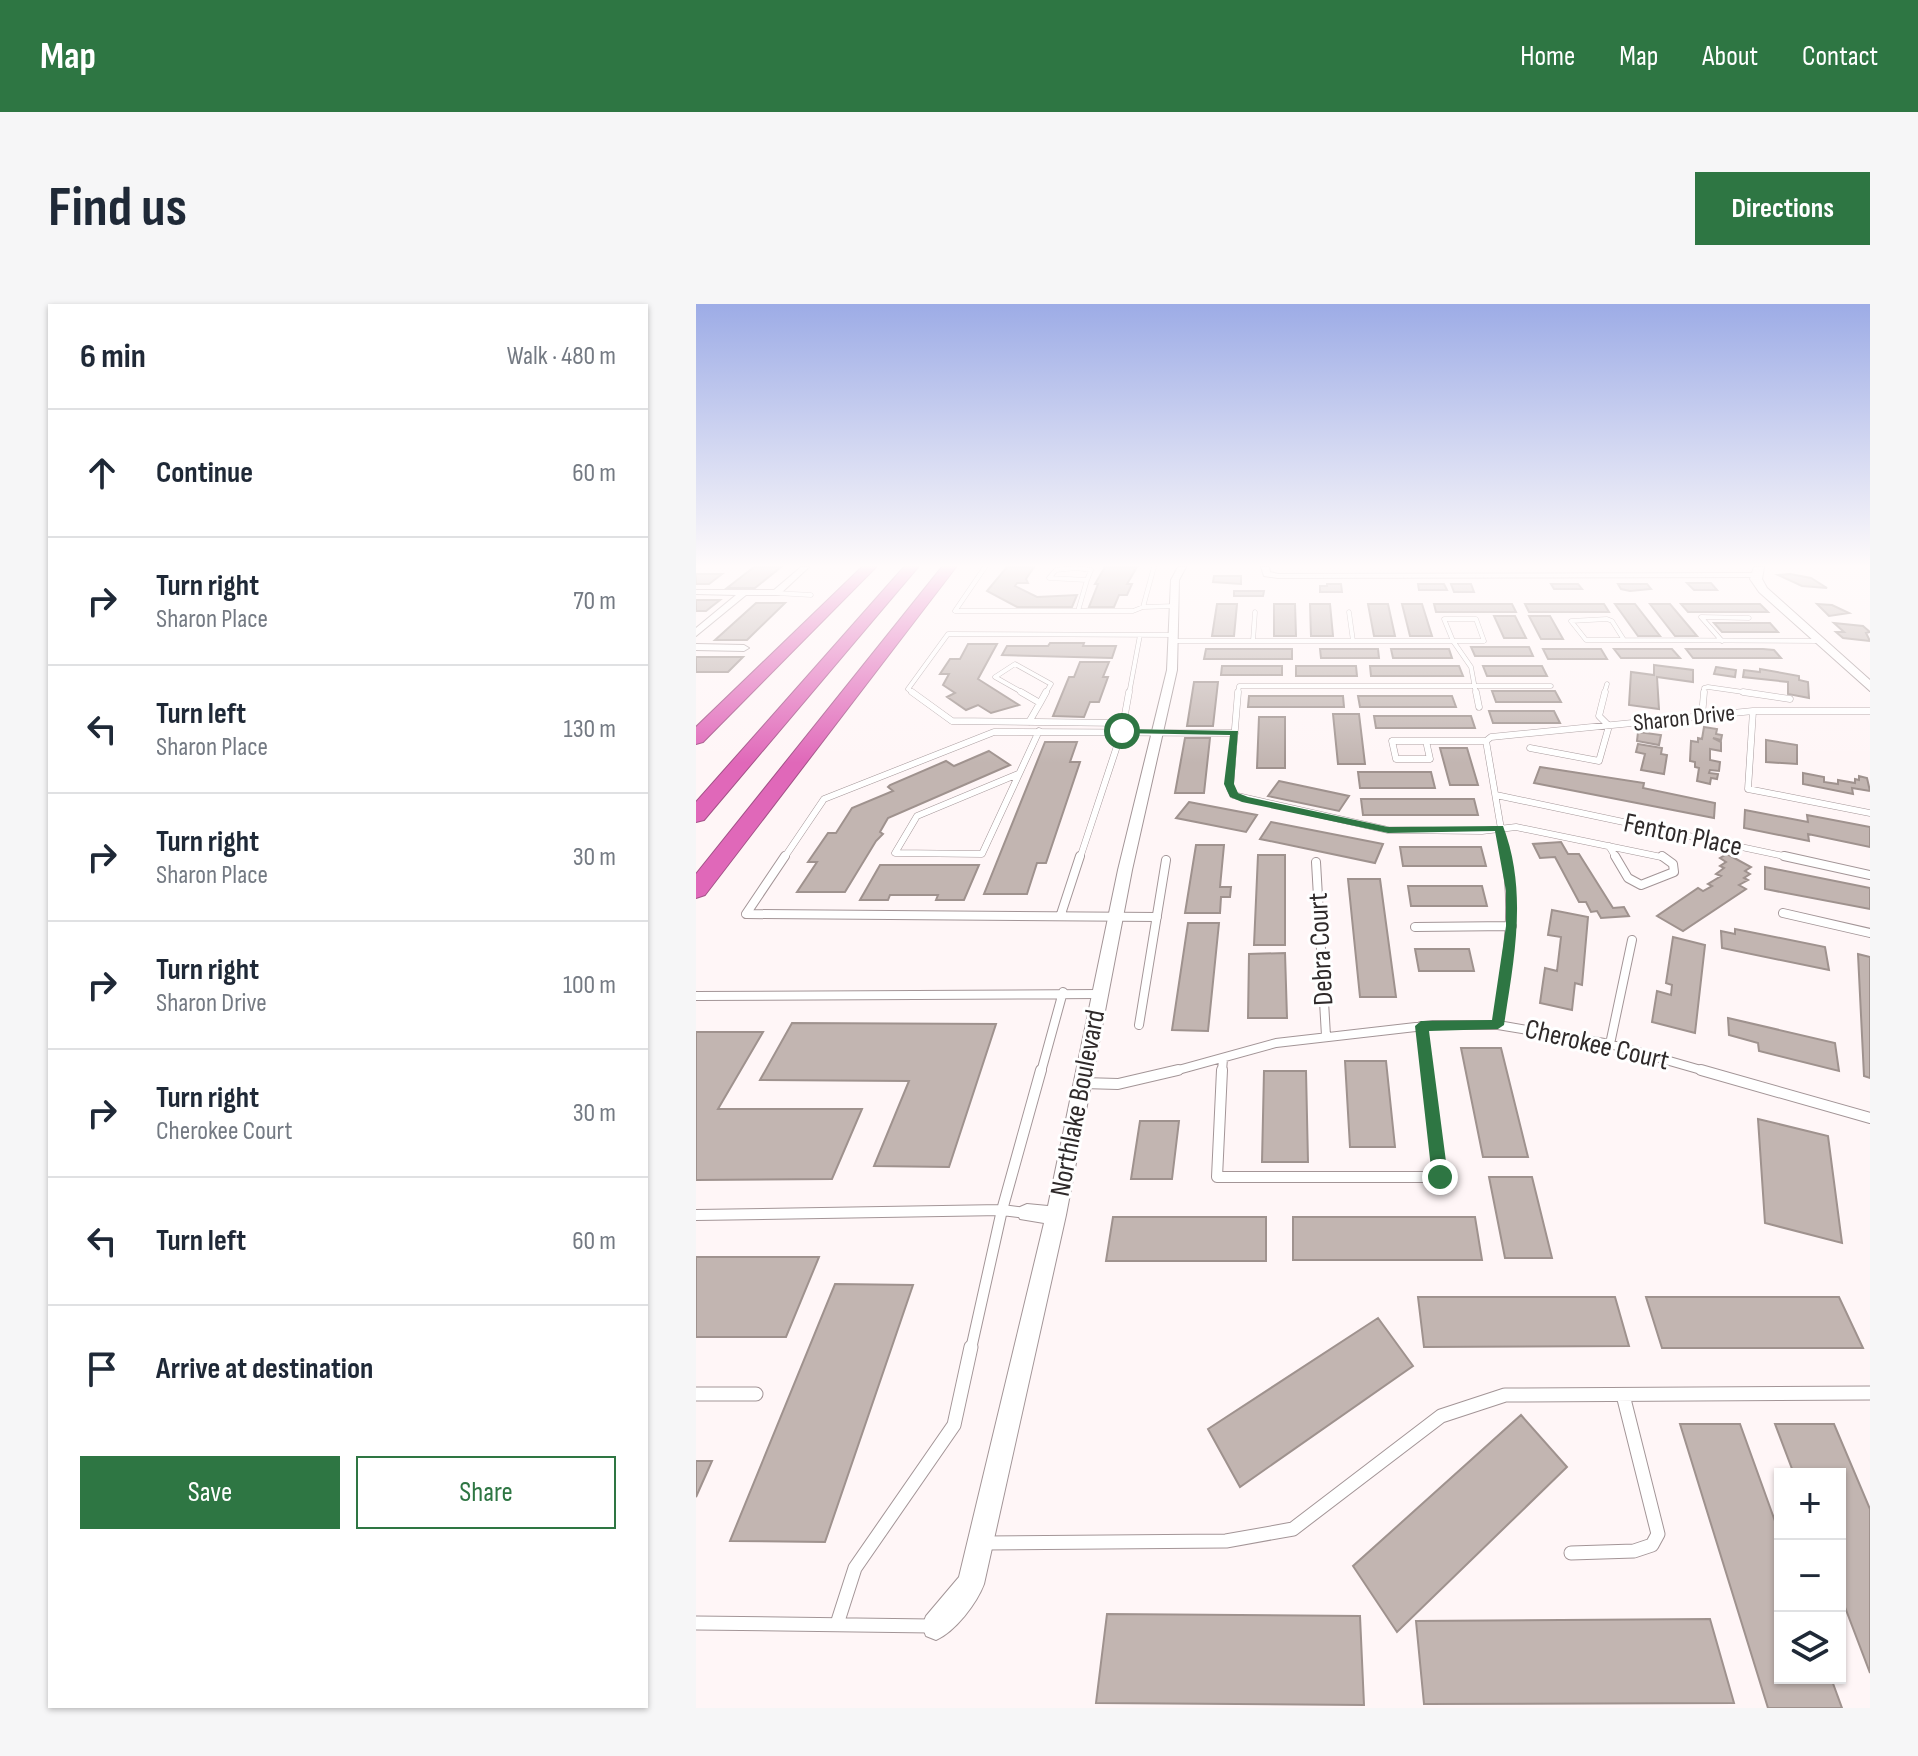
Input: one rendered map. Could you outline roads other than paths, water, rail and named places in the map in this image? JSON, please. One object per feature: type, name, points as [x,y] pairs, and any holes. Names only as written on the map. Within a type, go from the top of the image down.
[{"type":"highway","points":[[696,738],[803,633]]},
{"type":"highway","points":[[706,775],[835,633]]},
{"type":"highway","points":[[696,815],[854,633]]},
{"type":"highway","points":[[696,890],[898,633]]},
{"type":"street","name":"Northlake Boulevard","points":[[936,1626],[971,1584],[1056,1215],[1099,994],[1159,732],[1175,633]]},
{"type":"street","points":[[1809,633],[1870,687]]},
{"type":"street","points":[[696,647],[744,648]]},
{"type":"street","points":[[1027,1213],[1056,1215]]},
{"type":"lane","points":[[1253,641],[1254,633]]},
{"type":"lane","points":[[1352,633],[1353,641]]},
{"type":"lane","points":[[1450,633],[1467,660],[1479,707]]},
{"type":"lane","points":[[1235,733],[952,721],[908,689],[948,634],[1140,635],[1253,641],[1484,641],[1481,633]]},
{"type":"lane","points":[[1580,633],[1586,640],[1818,641]]},
{"type":"lane","points":[[1619,633],[1625,641]]},
{"type":"lane","points":[[1715,633],[1722,641]]},
{"type":"lane","points":[[1061,914],[1123,727],[1140,635]]},
{"type":"lane","points":[[1029,722],[1040,703],[1051,684],[1015,664],[995,677],[1040,703]]},
{"type":"lane","points":[[1530,748],[1599,761],[1609,726],[1599,716],[1607,684]]},
{"type":"lane","points":[[1551,686],[1239,686],[1229,784],[1233,795],[1246,800],[1388,830],[1532,829],[1664,857],[1673,864],[1674,872],[1652,886],[1640,886],[1628,880],[1609,846]]},
{"type":"lane","points":[[1702,716],[1704,688],[1708,687],[1790,699]]},
{"type":"lane","points":[[1753,711],[1748,789],[1870,813]]},
{"type":"lane","name":"Sharon Drive","points":[[1486,741],[1498,735],[1753,711],[1870,711]]},
{"type":"lane","points":[[1123,727],[994,732],[824,799],[746,914],[1157,917]]},
{"type":"lane","points":[[1018,774],[917,816],[895,853],[982,854],[1039,731]]},
{"type":"lane","points":[[1426,741],[1430,759],[1396,759],[1392,741],[1426,741],[1486,741],[1499,828],[1509,869],[1512,926],[1498,1025]]},
{"type":"lane","name":"Fenton Place","points":[[1496,795],[1870,875]]},
{"type":"lane","points":[[1139,1025],[1166,860]]},
{"type":"lane","name":"Debra Court","points":[[1316,862],[1326,1036]]},
{"type":"lane","points":[[1783,913],[1870,933]]},
{"type":"lane","points":[[1415,927],[1512,926]]},
{"type":"lane","points":[[1610,1044],[1632,940]]},
{"type":"lane","points":[[837,1624],[855,1568],[954,1425],[1002,1210],[1063,992]]},
{"type":"lane","points":[[696,996],[1099,994]]},
{"type":"lane","name":"Cherokee Court","points":[[1082,1083],[1118,1084],[1276,1043],[1326,1036],[1421,1026],[1498,1025],[1610,1044],[1870,1118]]},
{"type":"lane","points":[[1223,1058],[1217,1177],[1440,1177],[1421,1026]]},
{"type":"lane","points":[[696,1215],[1002,1210],[1027,1213]]},
{"type":"lane","points":[[980,1543],[1226,1541],[1293,1529],[1397,1453],[1441,1416],[1505,1395],[1870,1393]]},
{"type":"lane","points":[[696,1394],[756,1394]]},
{"type":"lane","points":[[1571,1553],[1634,1551],[1652,1545],[1658,1534],[1623,1395]]},
{"type":"lane","points":[[696,1623],[936,1626]]}]
